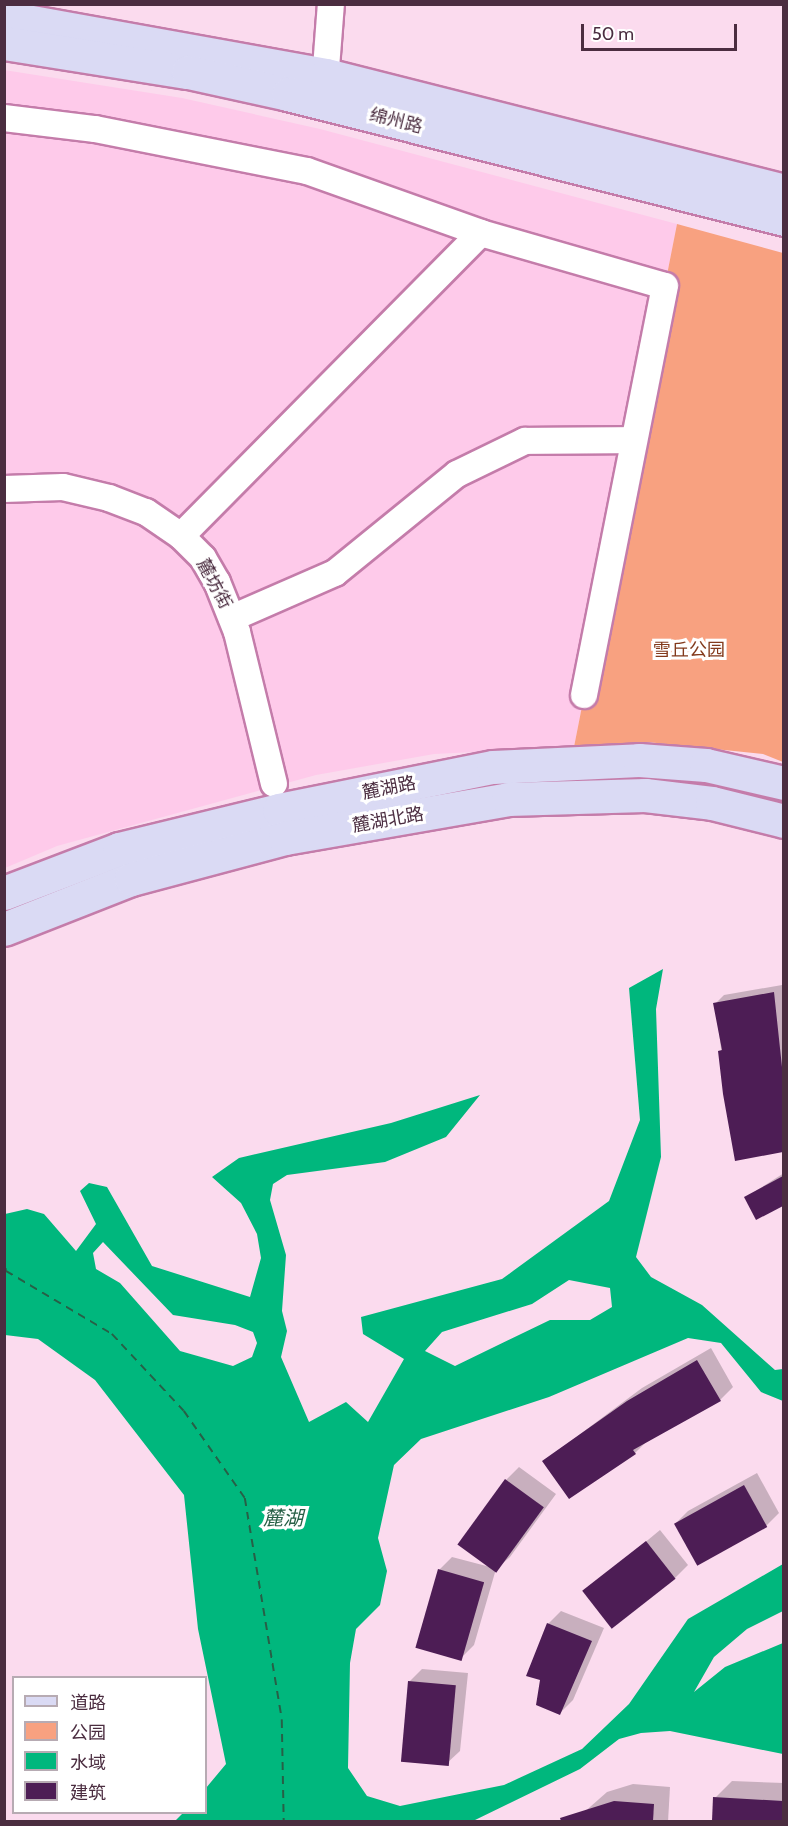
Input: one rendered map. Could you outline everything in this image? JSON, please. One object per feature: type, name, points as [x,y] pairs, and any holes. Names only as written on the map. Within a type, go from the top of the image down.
[{"type":"main road","name":"绵州路","points":[[4,17],[783,191]]},
{"type":"main road","name":"绵州路","points":[[4,43],[188,72],[325,89],[783,219]]},
{"type":"main road","name":"麓湖路","points":[[308,819],[493,767],[639,760],[706,765],[783,783]]},
{"type":"main road","name":"麓湖北路","points":[[4,928],[253,831],[308,819],[508,799],[645,795],[712,803],[783,821]]},
{"type":"main road","points":[[4,893],[119,849],[253,831]]},
{"type":"street","points":[[325,89],[331,4]]},
{"type":"street","points":[[4,118],[96,129],[308,171],[481,233],[664,286],[584,695]]},
{"type":"street","points":[[181,536],[481,233]]},
{"type":"street","points":[[232,618],[335,573],[457,474],[525,441],[634,440]]},
{"type":"street","name":"麓坊街","points":[[4,489],[63,487],[109,498],[146,512],[181,536],[203,558],[232,618],[274,784]]},
{"type":"shaded area","points":[[4,70],[182,98],[320,129],[677,224],[574,747],[434,754],[316,775],[57,846],[5,868]]},
{"type":"green space","name":"雪丘公园","points":[[677,224],[783,253],[783,762],[763,754],[647,742],[574,747]]},
{"type":"water","name":"麓湖","points":[[663,969],[656,1009],[661,1157],[636,1257],[651,1277],[702,1305],[775,1370],[783,1369],[783,1401],[761,1392],[721,1343],[688,1338],[549,1397],[421,1439],[394,1465],[378,1538],[387,1571],[380,1605],[356,1629],[350,1663],[348,1768],[367,1796],[400,1806],[504,1785],[582,1749],[629,1704],[688,1619],[783,1564],[783,1611],[747,1629],[714,1657],[694,1692],[725,1667],[783,1643],[783,1754],[670,1731],[641,1733],[619,1739],[580,1769],[473,1821],[175,1821],[182,1814],[207,1814],[207,1787],[226,1764],[198,1629],[184,1495],[95,1380],[38,1339],[5,1335],[5,1214],[27,1209],[44,1214],[76,1251],[96,1224],[80,1191],[89,1183],[107,1187],[152,1266],[250,1297],[261,1258],[257,1234],[241,1203],[212,1177],[239,1158],[391,1123],[480,1095],[446,1137],[385,1162],[287,1175],[273,1184],[270,1200],[286,1255],[282,1311],[287,1331],[281,1357],[309,1422],[346,1402],[368,1422],[404,1359],[363,1334],[361,1317],[502,1279],[609,1201],[640,1120],[629,988]],"holes":[[[103,1242],[173,1315],[235,1325],[253,1332],[257,1343],[252,1357],[233,1366],[180,1351],[120,1283],[96,1269],[93,1253]],[[569,1280],[610,1288],[612,1307],[590,1320],[550,1320],[455,1366],[425,1351],[442,1332],[532,1304]]]},
{"type":"building","points":[[774,992],[782,1067],[783,1152],[735,1161],[723,1094],[718,1051],[722,1050],[713,1003]]},
{"type":"building","points":[[783,1176],[783,1206],[756,1220],[744,1197]]},
{"type":"building","points":[[697,1360],[721,1401],[633,1450],[636,1454],[569,1499],[542,1461],[627,1401]]},
{"type":"building","points":[[505,1479],[544,1507],[496,1573],[457,1545]]},
{"type":"building","points":[[744,1485],[767,1527],[697,1566],[674,1524]]},
{"type":"building","points":[[646,1541],[676,1579],[612,1629],[582,1591]]},
{"type":"building","points":[[438,1569],[484,1582],[462,1661],[415,1648]]},
{"type":"building","points":[[547,1623],[592,1641],[560,1715],[536,1705],[540,1680],[526,1676]]},
{"type":"building","points":[[408,1681],[456,1685],[449,1766],[401,1762]]},
{"type":"building","points":[[713,1797],[783,1801],[783,1821],[712,1821]]},
{"type":"building","points":[[614,1801],[654,1804],[653,1821],[561,1821],[560,1818]]},
{"type":"ferry route","points":[[4,1254],[6,1271],[112,1334],[184,1411],[245,1498],[282,1720],[284,1822]]}]
